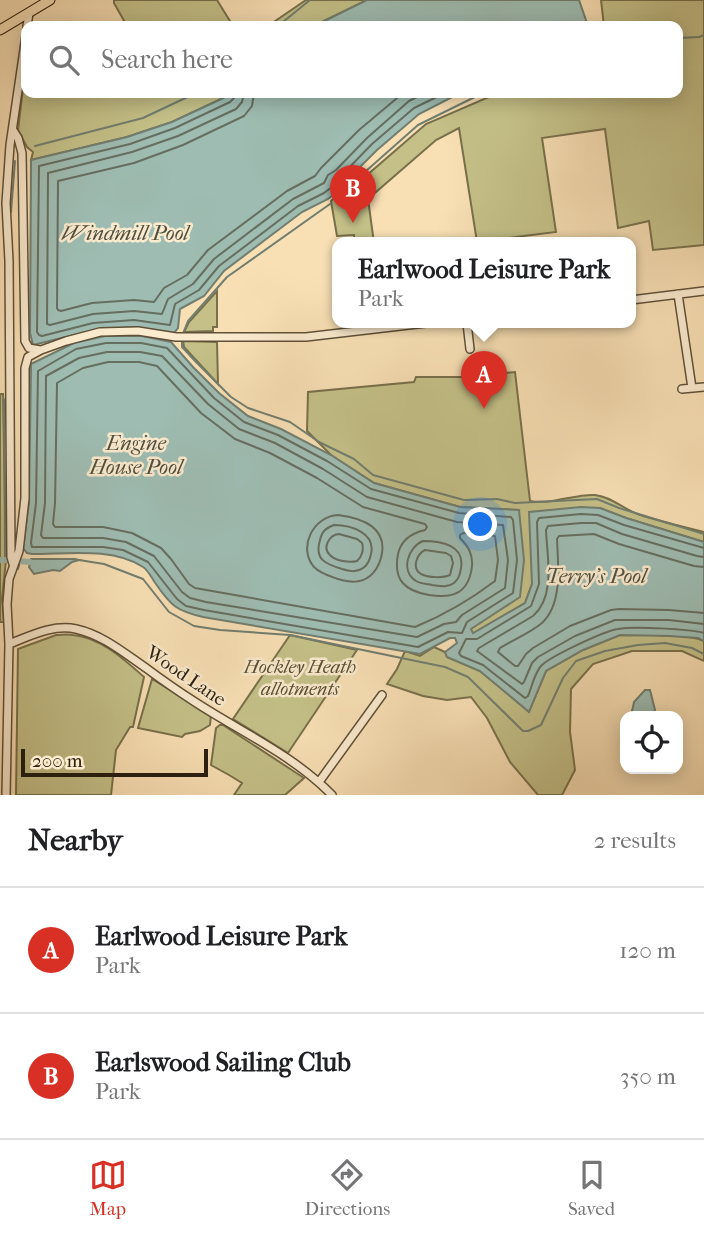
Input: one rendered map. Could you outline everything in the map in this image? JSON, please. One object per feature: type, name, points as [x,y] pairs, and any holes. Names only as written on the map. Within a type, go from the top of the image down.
[{"type":"main road","points":[[0,30],[33,7],[48,1]]},
{"type":"street","points":[[13,565],[10,512],[9,274],[3,230],[21,72]]},
{"type":"street","points":[[13,129],[22,153],[25,341],[29,348],[41,350]]},
{"type":"street","points":[[636,299],[704,291]]},
{"type":"street","points":[[678,294],[692,388]]},
{"type":"street","points":[[6,795],[9,648],[7,604],[9,579],[19,551],[25,498],[25,368],[28,357],[78,337],[100,332],[138,331],[176,337],[306,337],[383,328]]},
{"type":"street","points":[[468,328],[470,349]]},
{"type":"street","points":[[682,389],[704,387]]},
{"type":"street","name":"Wood Lane","points":[[0,653],[60,628],[94,634],[196,703],[303,768],[332,795]]},
{"type":"street","points":[[319,782],[382,695]]},
{"type":"green space","points":[[114,0],[217,0],[230,21],[124,21]]},
{"type":"green space","points":[[306,0],[367,0],[324,21],[275,21]]},
{"type":"green space","points":[[601,0],[704,0],[704,245],[653,250],[649,221],[618,228],[605,129],[542,138],[556,232],[516,237],[476,237],[459,128],[436,140],[368,199],[373,237],[337,236],[331,201],[361,173],[367,175],[426,124],[486,98],[683,98],[683,21],[603,21]]},
{"type":"green space","points":[[22,98],[223,98],[172,122],[127,137],[31,160],[33,152],[27,147],[18,130]]},
{"type":"green space","points":[[217,291],[217,327],[213,327],[213,331],[184,332],[189,322]]},
{"type":"green space","points":[[183,341],[217,342],[218,384],[184,347]]},
{"type":"green space","points":[[515,372],[530,501],[546,502],[587,495],[601,496],[643,516],[704,532],[704,542],[600,508],[532,584],[525,603],[473,634],[470,629],[519,510],[460,507],[374,483],[331,455],[307,431],[308,392],[414,382],[416,377],[462,377]]},
{"type":"green space","points":[[0,394],[3,394],[6,560],[2,599],[4,622],[0,622]]},
{"type":"green space","points":[[56,635],[93,640],[112,650],[144,677],[133,727],[130,727],[116,750],[111,795],[16,795],[18,649]]},
{"type":"green space","name":"Hockley Heath allotments","points":[[290,635],[357,650],[288,753],[233,719]]},
{"type":"green space","points":[[620,635],[675,635],[696,638],[704,641],[704,661],[682,651],[632,651],[593,664],[571,689],[570,732],[575,770],[562,795],[538,795],[510,762],[487,718],[471,697],[447,700],[423,696],[387,684],[405,651],[420,656],[434,647],[445,652],[447,657],[480,671],[529,711],[546,671],[583,650]]},
{"type":"green space","points":[[152,679],[211,715],[210,725],[182,737],[138,728]]},
{"type":"green space","points":[[220,725],[304,778],[285,795],[234,795],[242,783],[211,765],[216,728]]},
{"type":"water","points":[[367,0],[579,0],[586,21],[324,21]]},
{"type":"water","name":"Windmill Pool","points":[[223,98],[450,98],[419,114],[340,185],[340,190],[302,212],[224,271],[204,296],[180,309],[178,328],[174,333],[134,327],[94,330],[33,345],[30,333],[31,160],[127,137],[172,122]]},
{"type":"water","name":"Engine House Pool","points":[[105,336],[142,336],[171,342],[219,393],[248,416],[281,429],[331,455],[374,483],[460,507],[519,510],[524,560],[520,597],[471,629],[473,633],[525,603],[532,584],[529,512],[581,507],[600,508],[704,542],[704,641],[698,638],[620,635],[583,650],[546,671],[529,712],[480,671],[447,657],[445,652],[457,643],[455,638],[420,654],[203,617],[175,607],[145,569],[131,561],[104,554],[27,553],[23,548],[29,503],[31,364],[74,343]]},
{"type":"water","points":[[31,559],[79,560],[60,571],[34,574],[29,567]]},
{"type":"water","points":[[645,690],[650,690],[655,710],[632,711],[634,702]]},
{"type":"waterway","points":[[284,21],[310,0]]},
{"type":"waterway","points":[[683,38],[704,35]]},
{"type":"waterway","points":[[35,146],[143,118],[185,98]]},
{"type":"waterway","points":[[366,171],[418,125],[473,98]]},
{"type":"waterway","points":[[11,212],[15,161]]},
{"type":"waterway","points":[[182,336],[188,321],[227,277],[330,204]]},
{"type":"waterway","points":[[182,341],[182,347],[231,397],[248,408],[290,422],[319,442],[354,459],[373,475],[464,500],[497,499],[515,503],[597,499],[704,534]]},
{"type":"waterway","points":[[3,397],[5,560]]},
{"type":"waterway","points":[[0,560],[9,560]]},
{"type":"waterway","points":[[79,560],[104,564],[143,579],[169,612],[194,626],[290,635],[445,667],[468,677],[523,731],[541,725],[563,678],[576,661],[605,651],[665,643],[692,648],[704,654]]},
{"type":"waterway","points":[[18,561],[30,562]]},
{"type":"waterway","points":[[18,569],[20,561]]},
{"type":"place","name":"Earlswood Sailing Club","points":[[353,223]]},
{"type":"place","name":"Earlwood Leisure Park","points":[[484,409]]},
{"type":"water label","name":"Terry's Pool","points":[[596,576]]}]
